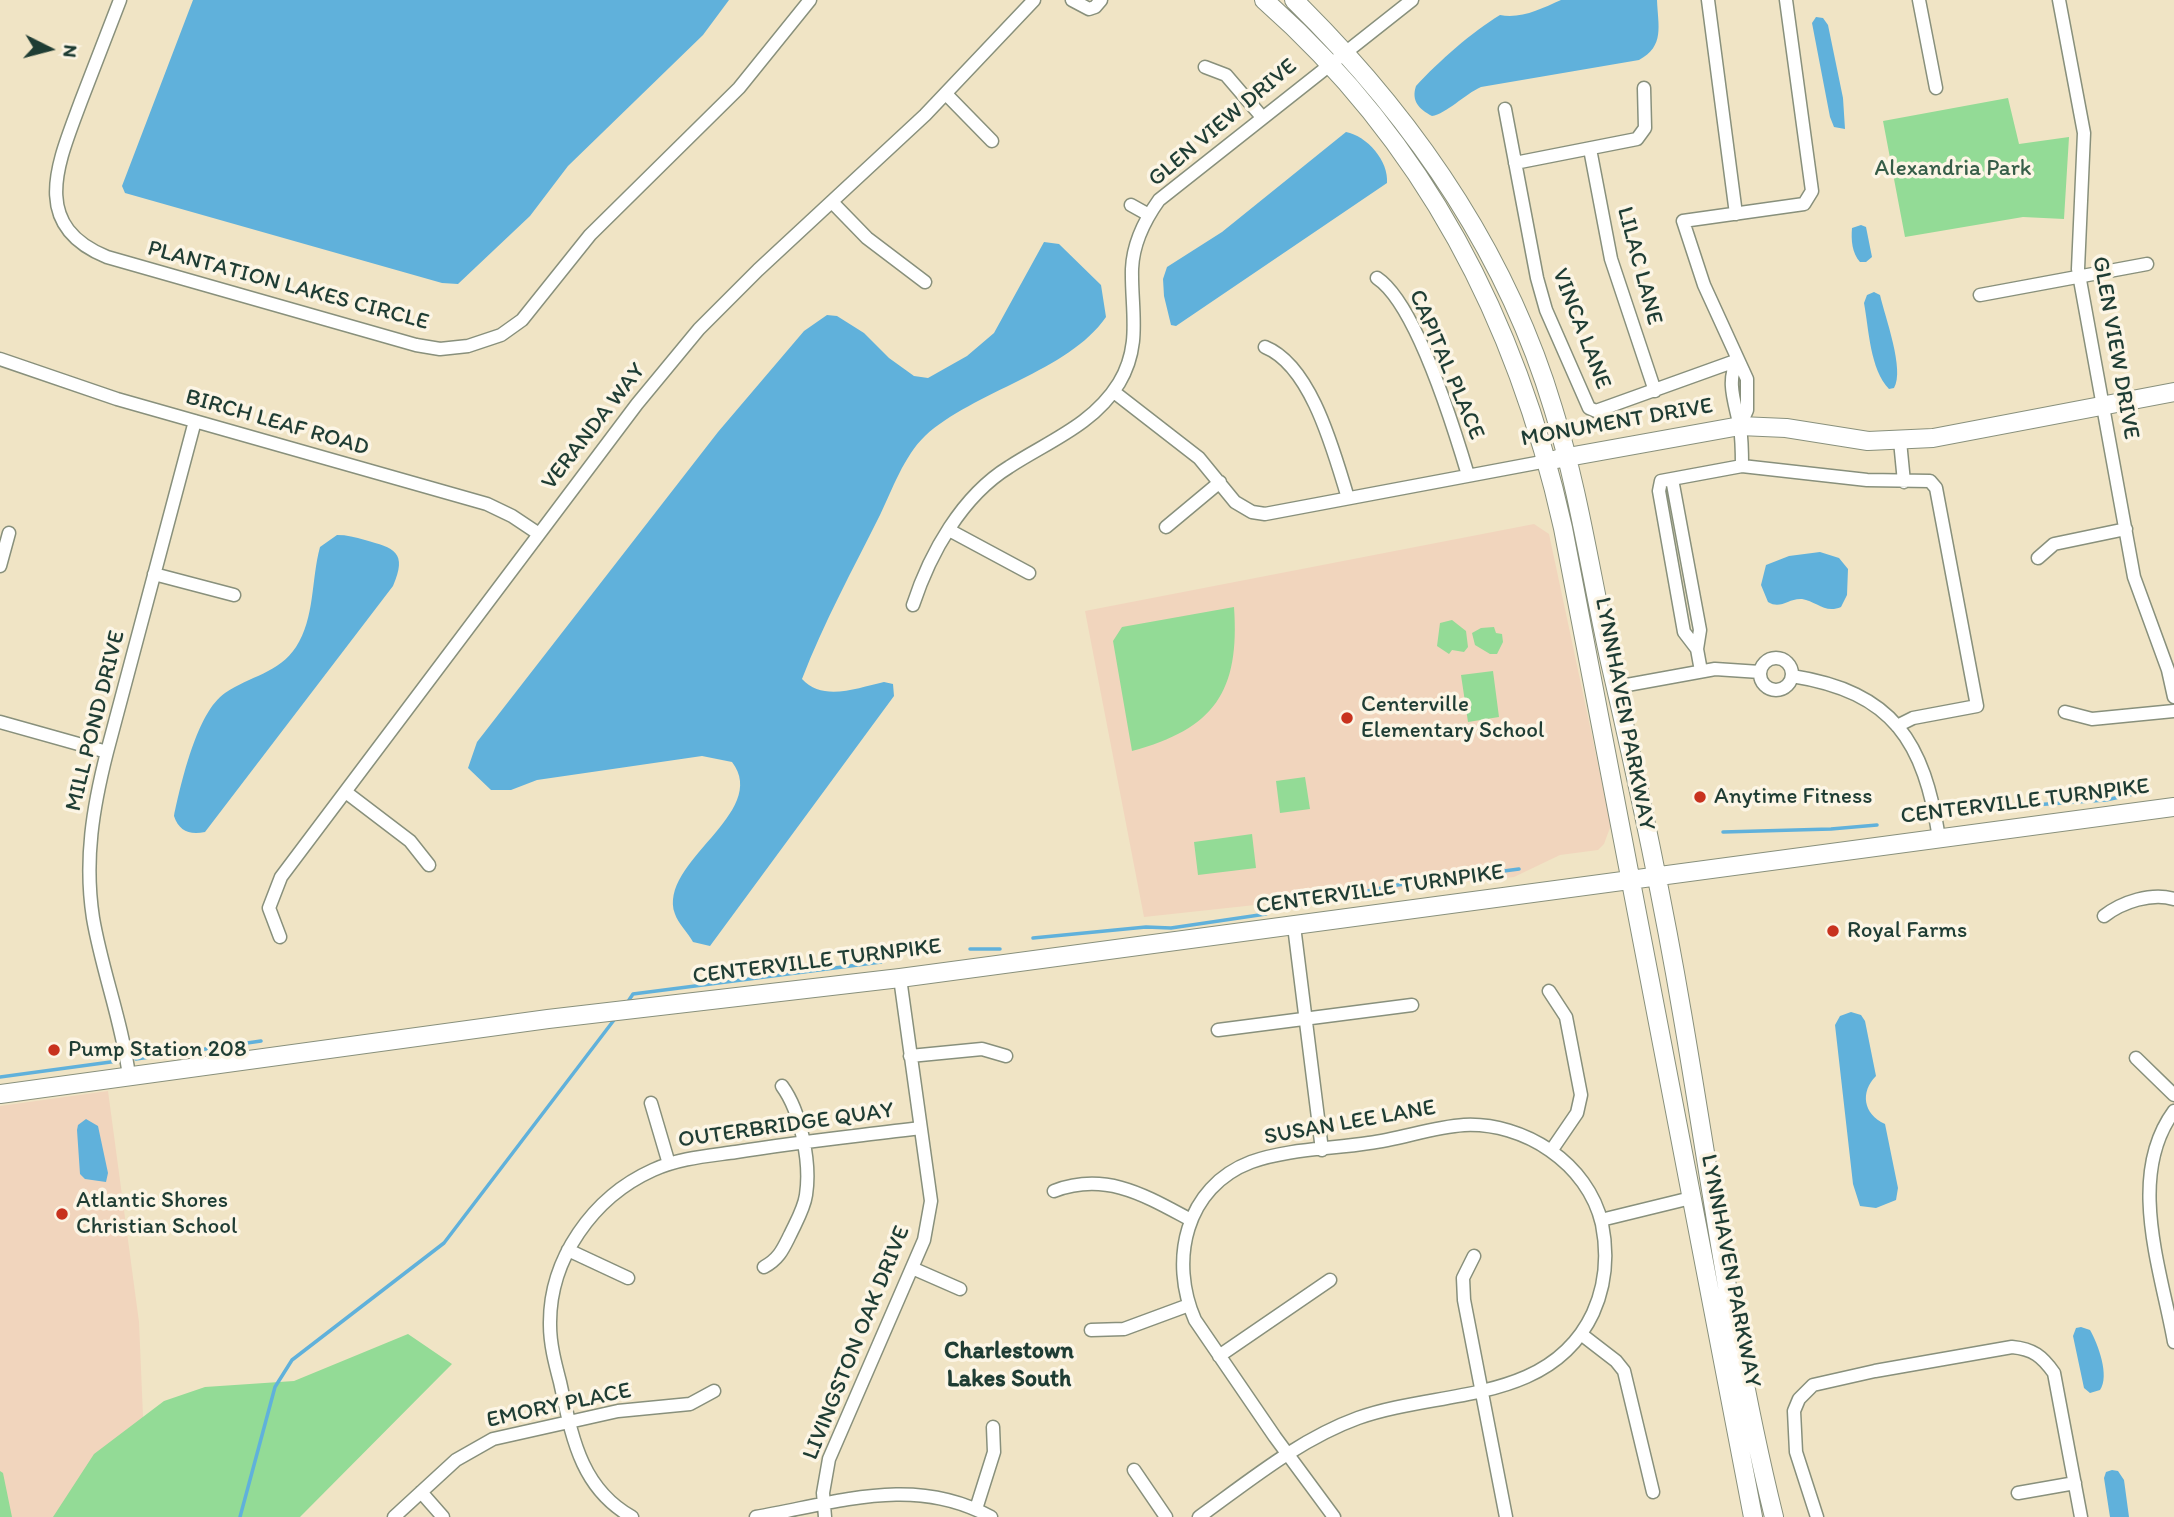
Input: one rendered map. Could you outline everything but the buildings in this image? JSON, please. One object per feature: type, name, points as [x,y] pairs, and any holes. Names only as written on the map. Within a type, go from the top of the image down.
[{"type":"main road","name":"LYNNHAVEN PARKWAY","points":[[1264,0],[1327,64],[1406,159],[1467,257],[1516,362],[1547,461],[1563,528],[1753,1517]]},
{"type":"main road","name":"LYNNHAVEN PARKWAY","points":[[1294,0],[1344,51],[1434,164],[1484,246],[1536,359],[1566,457],[1656,876],[1682,1011],[1719,1240],[1773,1517]]},
{"type":"main road","name":"MONUMENT DRIVE","points":[[1547,461],[1740,426],[1786,428],[1868,441],[1933,438],[2174,392]]},
{"type":"main road","name":"CENTERVILLE TURNPIKE","points":[[0,1094],[591,1013],[900,978],[2174,807]]},
{"type":"street","name":"PLANTATION LAKES CIRCLE","points":[[120,0],[55,176],[58,208],[72,233],[92,251],[107,257],[416,345],[440,349],[485,342],[522,320],[590,235],[739,88],[810,0]]},
{"type":"street","name":"VERANDA WAY","points":[[280,937],[271,919],[271,897],[281,877],[347,793],[377,746],[696,332],[946,94],[1034,0]]},
{"type":"street","points":[[1072,0],[1089,9],[1101,0]]},
{"type":"street","name":"GLEN VIEW DRIVE","points":[[914,605],[949,530],[977,492],[992,479],[1090,417],[1114,392],[1128,366],[1136,327],[1132,265],[1140,232],[1160,201],[1327,64],[1412,0]]},
{"type":"street","points":[[1708,0],[1736,214]]},
{"type":"street","points":[[1742,466],[1740,426],[1747,410],[1746,379],[1704,285],[1683,221],[1804,204],[1811,195],[1786,0]]},
{"type":"street","points":[[1919,0],[1936,88]]},
{"type":"street","name":"GLEN VIEW DRIVE","points":[[2059,0],[2084,133],[2077,240],[2079,277],[2141,600],[2160,646],[2174,697]]},
{"type":"street","points":[[1205,67],[1226,75],[1262,117]]},
{"type":"street","points":[[1515,163],[1632,142],[1642,135],[1644,88]]},
{"type":"street","points":[[946,94],[992,141]]},
{"type":"street","name":"VINCA LANE","points":[[1505,109],[1543,299],[1589,408],[1596,411],[1738,360]]},
{"type":"street","name":"LILAC LANE","points":[[1590,149],[1611,259],[1655,391]]},
{"type":"street","points":[[832,202],[867,238],[925,282]]},
{"type":"street","points":[[1131,205],[1149,215]]},
{"type":"street","points":[[1980,295],[2147,264]]},
{"type":"street","name":"CAPITAL PLACE","points":[[1377,278],[1393,292],[1421,348],[1468,475]]},
{"type":"street","points":[[1265,346],[1283,357],[1305,386],[1332,449],[1348,498]]},
{"type":"street","name":"BIRCH LEAF ROAD","points":[[0,359],[104,395],[487,504],[539,534]]},
{"type":"street","name":"MONUMENT DRIVE","points":[[1114,392],[1180,441],[1243,509],[1262,514],[1547,461]]},
{"type":"street","name":"MILL POND DRIVE","points":[[129,1076],[124,1037],[93,918],[89,880],[93,807],[195,421]]},
{"type":"street","points":[[1900,441],[1904,482]]},
{"type":"street","points":[[1701,671],[1697,649],[1700,630],[1672,479],[1742,466],[1867,481],[1926,480],[1936,488],[1976,706],[1913,718],[1897,726]]},
{"type":"street","points":[[1166,527],[1220,482]]},
{"type":"street","points":[[2038,558],[2054,544],[2126,529]]},
{"type":"street","points":[[949,530],[1029,573]]},
{"type":"street","points":[[0,566],[9,533]]},
{"type":"street","points":[[155,574],[234,595]]},
{"type":"street","points":[[1776,658],[1789,665],[1792,676],[1785,687],[1776,690],[1763,684],[1760,672],[1767,661],[1776,658]]},
{"type":"street","points":[[1616,687],[1701,671],[1760,672]]},
{"type":"street","points":[[1792,676],[1848,689],[1874,706],[1897,726],[1913,748],[1928,779],[1939,838]]},
{"type":"street","points":[[2066,712],[2103,719],[2174,711]]},
{"type":"street","points":[[0,722],[107,752]]},
{"type":"street","points":[[347,793],[410,841],[429,865]]},
{"type":"street","points":[[2104,916],[2113,909],[2135,901],[2165,897],[2174,899]]},
{"type":"street","points":[[1294,926],[1322,1150]]},
{"type":"street","name":"LIVINGSTON OAK DRIVE","points":[[824,1511],[829,1459],[912,1268],[930,1218],[931,1201],[900,978]]},
{"type":"street","points":[[1549,991],[1566,1017],[1581,1096],[1577,1113],[1551,1151]]},
{"type":"street","points":[[1218,1030],[1412,1005]]},
{"type":"street","points":[[910,1056],[982,1049],[1006,1056]]},
{"type":"street","points":[[2136,1058],[2174,1095]]},
{"type":"street","points":[[764,1267],[781,1254],[803,1206],[807,1184],[797,1110],[782,1086]]},
{"type":"street","points":[[651,1104],[668,1164]]},
{"type":"street","points":[[2174,1111],[2156,1143],[2148,1181],[2149,1205],[2174,1342]]},
{"type":"street","name":"SUSAN LEE LANE","points":[[1334,1517],[1219,1356],[1189,1305],[1183,1283],[1182,1252],[1191,1220],[1208,1194],[1243,1166],[1275,1156],[1398,1140],[1461,1125],[1479,1125],[1516,1132],[1551,1151],[1578,1177],[1589,1192],[1601,1220]]},
{"type":"street","name":"OUTERBRIDGE QUAY","points":[[632,1517],[617,1514],[590,1480],[574,1447],[550,1325],[554,1288],[568,1250],[592,1214],[636,1178],[668,1164],[920,1128]]},
{"type":"street","points":[[1054,1191],[1087,1182],[1112,1184],[1142,1195],[1191,1220]]},
{"type":"street","points":[[1199,1517],[1288,1455],[1358,1418],[1481,1392],[1520,1381],[1542,1370],[1559,1358],[1581,1334],[1602,1287],[1606,1253],[1601,1220],[1691,1198]]},
{"type":"street","points":[[568,1250],[628,1278]]},
{"type":"street","points":[[1474,1255],[1465,1269],[1463,1284],[1506,1517]]},
{"type":"street","points":[[912,1268],[960,1289]]},
{"type":"street","points":[[1219,1356],[1330,1280]]},
{"type":"street","points":[[1091,1330],[1124,1329],[1189,1305]]},
{"type":"street","points":[[1581,1334],[1616,1361],[1623,1371],[1653,1492]]},
{"type":"street","points":[[1817,1517],[1796,1452],[1794,1411],[1799,1399],[1813,1385],[2012,1347],[2030,1349],[2043,1358],[2054,1373],[2081,1517]]},
{"type":"street","name":"EMORY PLACE","points":[[399,1515],[456,1460],[478,1446],[568,1421],[618,1411],[690,1404],[714,1391]]},
{"type":"street","points":[[976,1508],[994,1452],[993,1427]]},
{"type":"street","points":[[1134,1471],[1166,1517]]},
{"type":"street","points":[[2018,1493],[2075,1483]]},
{"type":"street","points":[[421,1492],[443,1517]]},
{"type":"street","points":[[756,1517],[824,1511],[865,1496],[920,1494],[936,1495],[976,1508],[991,1517]]},
{"type":"shaded area","name":"Centerville Elementary School","points":[[1534,524],[1549,534],[1611,825],[1604,844],[1598,850],[1560,855],[1514,877],[1144,917],[1085,611]]},
{"type":"shaded area","name":"Atlantic Shores Christian School","points":[[108,1091],[139,1322],[144,1440],[95,1517],[0,1517],[0,1106]]},
{"type":"green space","name":"Alexandria Park","points":[[2008,98],[2019,144],[2069,137],[2064,219],[2023,217],[1905,237],[1883,121]]},
{"type":"green space","points":[[1234,607],[1232,662],[1226,684],[1216,703],[1202,718],[1183,731],[1132,751],[1113,641],[1122,627]]},
{"type":"green space","points":[[1452,620],[1466,631],[1468,647],[1464,652],[1452,650],[1449,654],[1437,646],[1440,623]]},
{"type":"green space","points":[[1494,627],[1496,633],[1502,634],[1503,642],[1497,654],[1490,654],[1475,645],[1472,633],[1481,628]]},
{"type":"green space","points":[[1493,671],[1499,717],[1468,722],[1461,675]]},
{"type":"green space","points":[[1305,777],[1310,809],[1280,813],[1276,781]]},
{"type":"green space","points":[[1252,834],[1256,868],[1198,875],[1194,842]]},
{"type":"green space","points":[[408,1334],[452,1364],[300,1517],[53,1517],[94,1454],[164,1401],[205,1387],[294,1381]]},
{"type":"green space","points":[[0,1471],[3,1473],[12,1517],[0,1517]]},
{"type":"water","points":[[193,0],[729,0],[703,35],[568,166],[530,216],[458,284],[442,283],[125,193],[122,186]]},
{"type":"water","points":[[1561,0],[1657,0],[1659,27],[1656,42],[1639,60],[1481,87],[1443,112],[1432,116],[1417,104],[1416,86],[1478,30],[1500,15],[1523,14]]},
{"type":"water","points":[[1816,17],[1823,18],[1828,25],[1843,98],[1845,129],[1834,127],[1830,117],[1812,23]]},
{"type":"water","points":[[1346,132],[1362,139],[1375,151],[1384,166],[1387,183],[1176,326],[1171,325],[1164,296],[1163,279],[1167,267],[1222,232]]},
{"type":"water","points":[[1861,225],[1866,227],[1872,257],[1866,262],[1860,262],[1857,258],[1852,242],[1852,228]]},
{"type":"water","points":[[1044,242],[1059,244],[1101,285],[1106,317],[1089,336],[1069,352],[945,420],[925,436],[911,453],[829,616],[802,679],[810,686],[830,692],[884,682],[893,684],[894,696],[710,946],[693,942],[675,914],[674,895],[682,875],[726,819],[737,800],[740,781],[732,762],[702,756],[537,780],[511,790],[491,790],[468,768],[477,742],[718,432],[804,331],[827,315],[837,316],[864,333],[889,358],[914,376],[928,378],[967,356],[994,333]]},
{"type":"water","points":[[1874,292],[1880,295],[1896,356],[1897,380],[1894,388],[1889,389],[1878,371],[1869,337],[1864,303],[1867,295]]},
{"type":"water","points":[[337,535],[375,543],[396,553],[399,566],[393,586],[205,832],[185,831],[174,816],[192,749],[206,716],[225,693],[281,663],[296,647],[310,611],[320,547]]},
{"type":"water","points":[[1820,552],[1839,558],[1848,569],[1847,595],[1841,607],[1825,608],[1802,599],[1777,605],[1768,602],[1761,585],[1766,565],[1789,556]]},
{"type":"water","points":[[1851,1012],[1861,1015],[1865,1021],[1876,1076],[1868,1089],[1866,1102],[1872,1115],[1885,1124],[1898,1188],[1896,1200],[1876,1208],[1860,1206],[1853,1184],[1835,1025],[1840,1016]]},
{"type":"water","points":[[86,1119],[98,1126],[108,1173],[106,1182],[85,1179],[80,1174],[77,1130],[78,1125]]},
{"type":"water","points":[[2076,1328],[2090,1330],[2103,1369],[2103,1384],[2100,1390],[2090,1393],[2084,1388],[2073,1336]]},
{"type":"water","points":[[2118,1471],[2124,1480],[2129,1517],[2110,1517],[2104,1478],[2106,1472]]},
{"type":"waterway","points":[[2018,806],[2106,800],[2133,794]]},
{"type":"waterway","points":[[1723,832],[1877,825]]},
{"type":"waterway","points":[[1318,902],[1390,886],[1519,869]]},
{"type":"waterway","points":[[1033,938],[1146,927],[1171,928],[1266,914]]},
{"type":"waterway","points":[[970,949],[1000,949]]},
{"type":"waterway","points":[[629,1000],[633,994],[881,962]]},
{"type":"waterway","points":[[240,1517],[275,1387],[292,1360],[444,1243],[614,1020]]},
{"type":"waterway","points":[[136,1059],[261,1041]]},
{"type":"waterway","points":[[0,1077],[118,1061]]},
{"type":"place","name":"Centerville Elementary School","points":[[1347,718]]},
{"type":"place","name":"Anytime Fitness","points":[[1700,797]]},
{"type":"place","name":"Royal Farms","points":[[1833,931]]},
{"type":"place","name":"Pump Station 208","points":[[54,1050]]},
{"type":"place","name":"Atlantic Shores Christian School","points":[[62,1214]]},
{"type":"district","name":"Charlestown Lakes South","points":[[1009,1366]]}]
